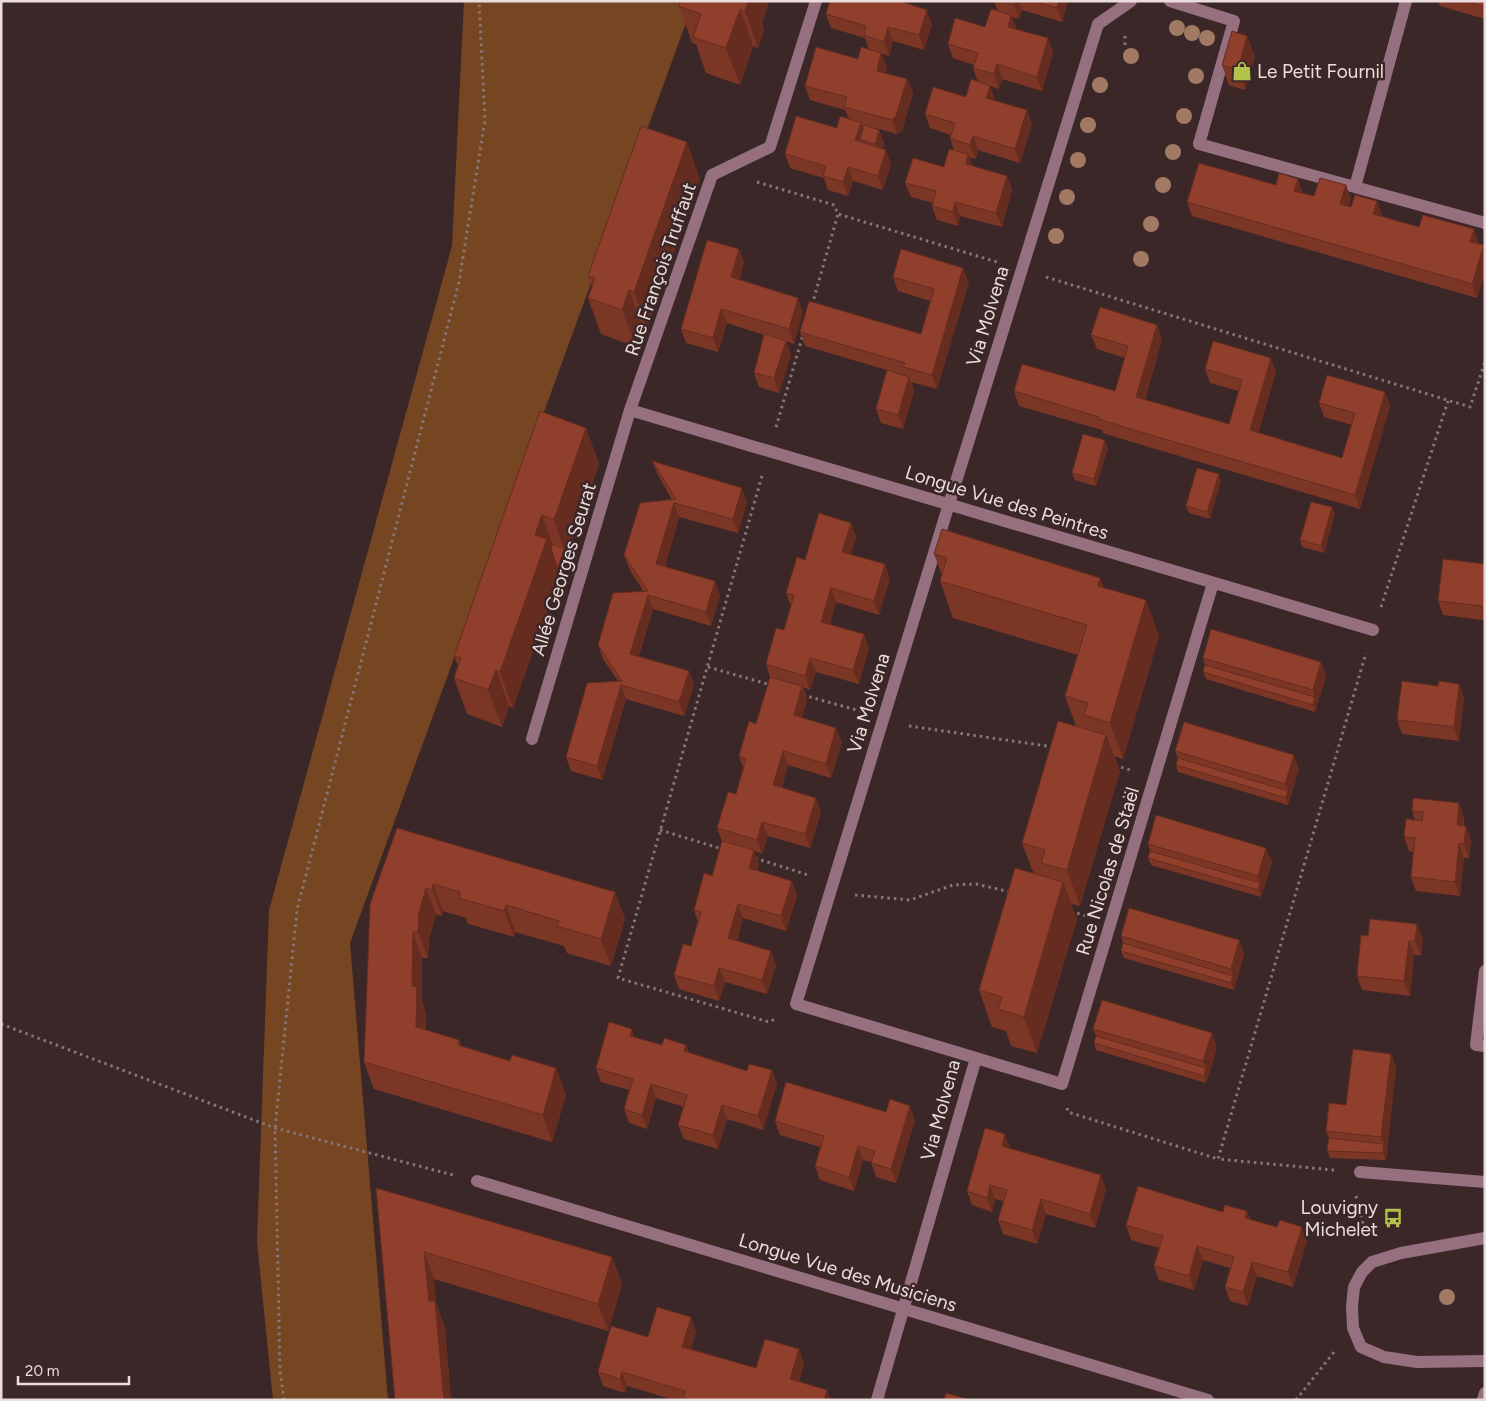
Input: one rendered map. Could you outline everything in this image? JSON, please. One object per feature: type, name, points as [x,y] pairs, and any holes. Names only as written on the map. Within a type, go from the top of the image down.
[{"type":"street","name":"Rue François Truffaut","points":[[630,410],[712,175],[770,147],[816,1]]},
{"type":"street","name":"Via Molvena","points":[[876,1400],[976,1058],[796,1004],[1098,24],[1131,1]]},
{"type":"street","points":[[1170,1],[1234,21],[1199,144],[1485,223]]},
{"type":"street","points":[[1355,187],[1406,1]]},
{"type":"street","name":"Longue Vue des Peintres","points":[[630,410],[1373,630]]},
{"type":"street","name":"Allée Georges Seurat","points":[[532,739],[630,410]]},
{"type":"street","name":"Rue Nicolas de Staël","points":[[1062,1084],[1213,583]]},
{"type":"street","points":[[1485,971],[1476,1045],[1485,1046]]},
{"type":"street","points":[[976,1058],[1062,1084]]},
{"type":"street","points":[[1355,1172],[1485,1182]]},
{"type":"street","name":"Longue Vue des Musiciens","points":[[477,1181],[1208,1400]]},
{"type":"street","points":[[1485,1238],[1401,1252],[1372,1262],[1362,1272],[1354,1287],[1352,1306],[1353,1328],[1361,1347],[1384,1357],[1416,1362],[1485,1360]]},
{"type":"street","points":[[1483,1400],[1485,1393]]},
{"type":"path","points":[[284,1400],[280,1370],[275,1128],[297,910],[459,282],[485,120],[479,1]]},
{"type":"path","points":[[756,182],[834,205],[838,214],[811,309]]},
{"type":"path","points":[[838,214],[1470,407],[1485,362]]},
{"type":"path","points":[[796,1004],[769,1022],[618,978],[805,328]]},
{"type":"path","points":[[1218,1159],[1373,630],[1448,401]]},
{"type":"path","points":[[708,667],[772,686]]},
{"type":"path","points":[[800,694],[908,726],[1054,747],[1063,750]]},
{"type":"path","points":[[1109,764],[1155,778]]},
{"type":"path","points":[[660,830],[724,849]]},
{"type":"path","points":[[751,857],[833,882],[856,896],[910,900],[953,885],[976,884],[1019,894]]},
{"type":"path","points":[[1065,909],[1111,924]]},
{"type":"path","points":[[1,1024],[275,1128],[477,1181]]},
{"type":"path","points":[[1062,1084],[1068,1112],[1218,1159],[1355,1172],[1372,1262]]},
{"type":"path","points":[[1296,1400],[1353,1328]]},
{"type":"shaded area","points":[[464,1],[694,1],[350,943],[388,1400],[273,1400],[257,1242],[269,910],[452,246]]},
{"type":"building","points":[[681,1],[748,1],[745,11],[740,9],[726,48],[693,37],[701,14],[679,6]]},
{"type":"building","points":[[830,1],[900,1],[927,10],[919,35],[888,27],[884,42],[864,35],[866,26],[826,14]]},
{"type":"building","points":[[1001,1],[1015,1],[1014,5]]},
{"type":"building","points":[[1034,1],[1059,1],[1057,8]]},
{"type":"building","points":[[1466,1],[1485,1],[1485,7]]},
{"type":"building","points":[[991,9],[1011,15],[1008,27],[1048,38],[1037,77],[997,64],[994,74],[973,68],[978,53],[948,44],[955,18],[985,27]]},
{"type":"building","points":[[1232,31],[1247,36],[1238,70],[1222,65]]},
{"type":"building","points":[[816,47],[858,59],[861,47],[881,53],[877,71],[907,79],[896,116],[892,120],[844,107],[847,97],[805,86]]},
{"type":"building","points":[[971,79],[990,86],[986,98],[1027,110],[1015,149],[973,136],[970,145],[950,138],[955,123],[925,114],[933,87],[966,97]]},
{"type":"building","points":[[796,116],[837,128],[840,116],[861,123],[855,140],[886,150],[878,176],[848,167],[843,182],[823,176],[826,166],[785,154]]},
{"type":"building","points":[[864,125],[879,130],[875,144],[860,139]]},
{"type":"building","points":[[641,126],[687,142],[634,292],[629,290],[622,310],[588,298],[595,278],[588,276]]},
{"type":"building","points":[[949,149],[968,154],[966,164],[1007,176],[996,213],[955,202],[953,212],[932,206],[936,191],[905,183],[913,158],[944,167]]},
{"type":"building","points":[[1199,163],[1276,185],[1279,173],[1298,179],[1294,191],[1314,196],[1320,178],[1346,185],[1340,204],[1351,207],[1355,195],[1377,201],[1373,214],[1419,227],[1423,215],[1474,229],[1470,242],[1484,245],[1472,284],[1187,202]]},
{"type":"building","points":[[707,240],[739,249],[731,277],[798,298],[789,329],[721,309],[713,338],[681,329]]},
{"type":"building","points":[[901,249],[963,268],[932,375],[903,367],[905,363],[800,332],[809,301],[921,334],[934,289],[893,277]]},
{"type":"building","points":[[1100,307],[1157,325],[1136,397],[1229,424],[1242,380],[1205,369],[1213,341],[1271,358],[1250,430],[1342,458],[1355,413],[1319,403],[1327,375],[1385,392],[1355,495],[1127,428],[1098,419],[1099,417],[1014,391],[1022,364],[1115,391],[1128,346],[1091,335]]},
{"type":"building","points":[[764,334],[786,341],[774,378],[754,373]]},
{"type":"building","points":[[887,370],[909,377],[898,415],[876,409]]},
{"type":"building","points":[[540,411],[586,428],[554,520],[542,515],[535,535],[547,539],[500,672],[496,670],[488,690],[454,678],[461,658],[454,656]]},
{"type":"building","points":[[1083,434],[1105,440],[1094,479],[1072,473]]},
{"type":"building","points":[[652,461],[742,488],[733,519],[674,503],[656,564],[715,581],[706,612],[648,595],[630,654],[689,671],[679,702],[621,685],[597,766],[566,757],[587,683],[622,681],[598,645],[613,593],[648,591],[624,555],[640,503],[676,499]]},
{"type":"building","points":[[1197,468],[1219,474],[1207,512],[1186,506]]},
{"type":"building","points":[[1311,502],[1332,507],[1321,546],[1300,540]]},
{"type":"building","points":[[819,513],[851,523],[842,552],[885,564],[874,601],[831,588],[821,622],[864,634],[853,670],[810,658],[805,676],[766,664],[776,628],[784,630],[794,595],[786,593],[797,557],[805,560]]},
{"type":"building","points":[[942,529],[1100,578],[1098,586],[1146,600],[1110,723],[1084,715],[1088,703],[1065,696],[1087,625],[940,581],[947,558],[934,554]]},
{"type":"building","points":[[553,544],[564,549],[558,568],[551,549]]},
{"type":"building","points":[[1443,559],[1485,564],[1485,615],[1482,615],[1482,606],[1438,601]]},
{"type":"building","points":[[1211,629],[1321,662],[1313,690],[1203,658]]},
{"type":"building","points":[[1205,665],[1315,697],[1313,705],[1203,672]]},
{"type":"building","points":[[770,677],[802,686],[794,715],[836,728],[826,764],[783,751],[773,785],[816,798],[805,834],[762,822],[757,840],[717,828],[728,792],[736,794],[746,759],[739,756],[749,721],[756,724]]},
{"type":"building","points":[[1402,681],[1438,686],[1439,681],[1459,684],[1454,727],[1397,720]]},
{"type":"building","points":[[1058,721],[1106,735],[1067,870],[1041,863],[1045,850],[1022,843]]},
{"type":"building","points":[[1184,722],[1294,755],[1285,784],[1175,751]]},
{"type":"building","points":[[1178,758],[1288,791],[1286,798],[1176,765]]},
{"type":"building","points":[[1413,798],[1459,803],[1457,825],[1466,826],[1464,844],[1459,843],[1455,882],[1411,877],[1415,838],[1404,837],[1406,819],[1422,821],[1423,812],[1412,811]]},
{"type":"building","points":[[1156,815],[1266,848],[1258,876],[1148,844]]},
{"type":"building","points":[[397,828],[615,892],[601,939],[557,926],[559,921],[506,905],[504,911],[459,898],[460,892],[433,884],[432,890],[426,888],[419,913],[418,932],[413,932],[412,986],[417,987],[416,1027],[459,1040],[458,1045],[510,1061],[512,1055],[556,1068],[543,1115],[364,1062],[370,904]]},
{"type":"building","points":[[722,841],[754,850],[749,868],[792,881],[781,916],[738,904],[728,938],[771,951],[762,980],[719,968],[714,986],[674,975],[683,944],[691,946],[701,912],[694,910],[704,873],[712,876]]},
{"type":"building","points":[[1150,851],[1260,883],[1258,890],[1148,858]]},
{"type":"building","points":[[1015,868],[1063,882],[1024,1017],[998,1009],[1002,997],[979,990]]},
{"type":"building","points":[[1129,908],[1239,940],[1231,969],[1121,936]]},
{"type":"building","points":[[1370,919],[1417,924],[1415,941],[1409,941],[1404,981],[1357,976],[1361,935],[1368,936]]},
{"type":"building","points":[[1123,943],[1233,976],[1231,983],[1121,951]]},
{"type":"building","points":[[1102,1000],[1212,1033],[1203,1061],[1093,1029]]},
{"type":"building","points":[[609,1022],[632,1029],[630,1036],[662,1045],[664,1038],[686,1045],[684,1051],[747,1071],[749,1064],[772,1070],[758,1116],[722,1105],[713,1135],[678,1125],[687,1095],[651,1084],[642,1115],[624,1109],[633,1079],[596,1068]]},
{"type":"building","points":[[1096,1036],[1206,1068],[1204,1076],[1094,1043]]},
{"type":"building","points":[[1353,1049],[1391,1054],[1381,1137],[1326,1131],[1329,1103],[1346,1105]]},
{"type":"building","points":[[786,1082],[886,1112],[890,1099],[910,1106],[891,1169],[871,1163],[875,1151],[858,1146],[849,1177],[815,1166],[824,1136],[775,1121]]},
{"type":"building","points":[[985,1128],[1005,1134],[1002,1146],[1101,1175],[1090,1214],[1041,1199],[1032,1230],[998,1220],[1007,1190],[990,1185],[987,1198],[967,1191]]},
{"type":"building","points":[[1329,1138],[1384,1144],[1383,1153],[1327,1151]]},
{"type":"building","points":[[1138,1186],[1223,1212],[1225,1205],[1247,1211],[1245,1218],[1277,1227],[1280,1220],[1302,1227],[1288,1272],[1252,1262],[1243,1292],[1225,1287],[1234,1257],[1197,1246],[1189,1276],[1154,1266],[1163,1236],[1126,1225]]},
{"type":"building","points":[[376,1188],[612,1257],[598,1304],[424,1252],[429,1301],[435,1301],[444,1400],[395,1400]]},
{"type":"building","points":[[657,1307],[691,1317],[682,1347],[756,1368],[765,1339],[799,1349],[790,1379],[827,1390],[824,1400],[690,1400],[683,1398],[685,1391],[622,1372],[620,1379],[598,1372],[611,1326],[648,1337]]},
{"type":"building","points":[[946,1393],[971,1400],[944,1400]]},
{"type":"place","name":"Le Petit Fournil","points":[[1242,71]]},
{"type":"place","name":"Louvigny Michelet","points":[[1393,1218]]}]
